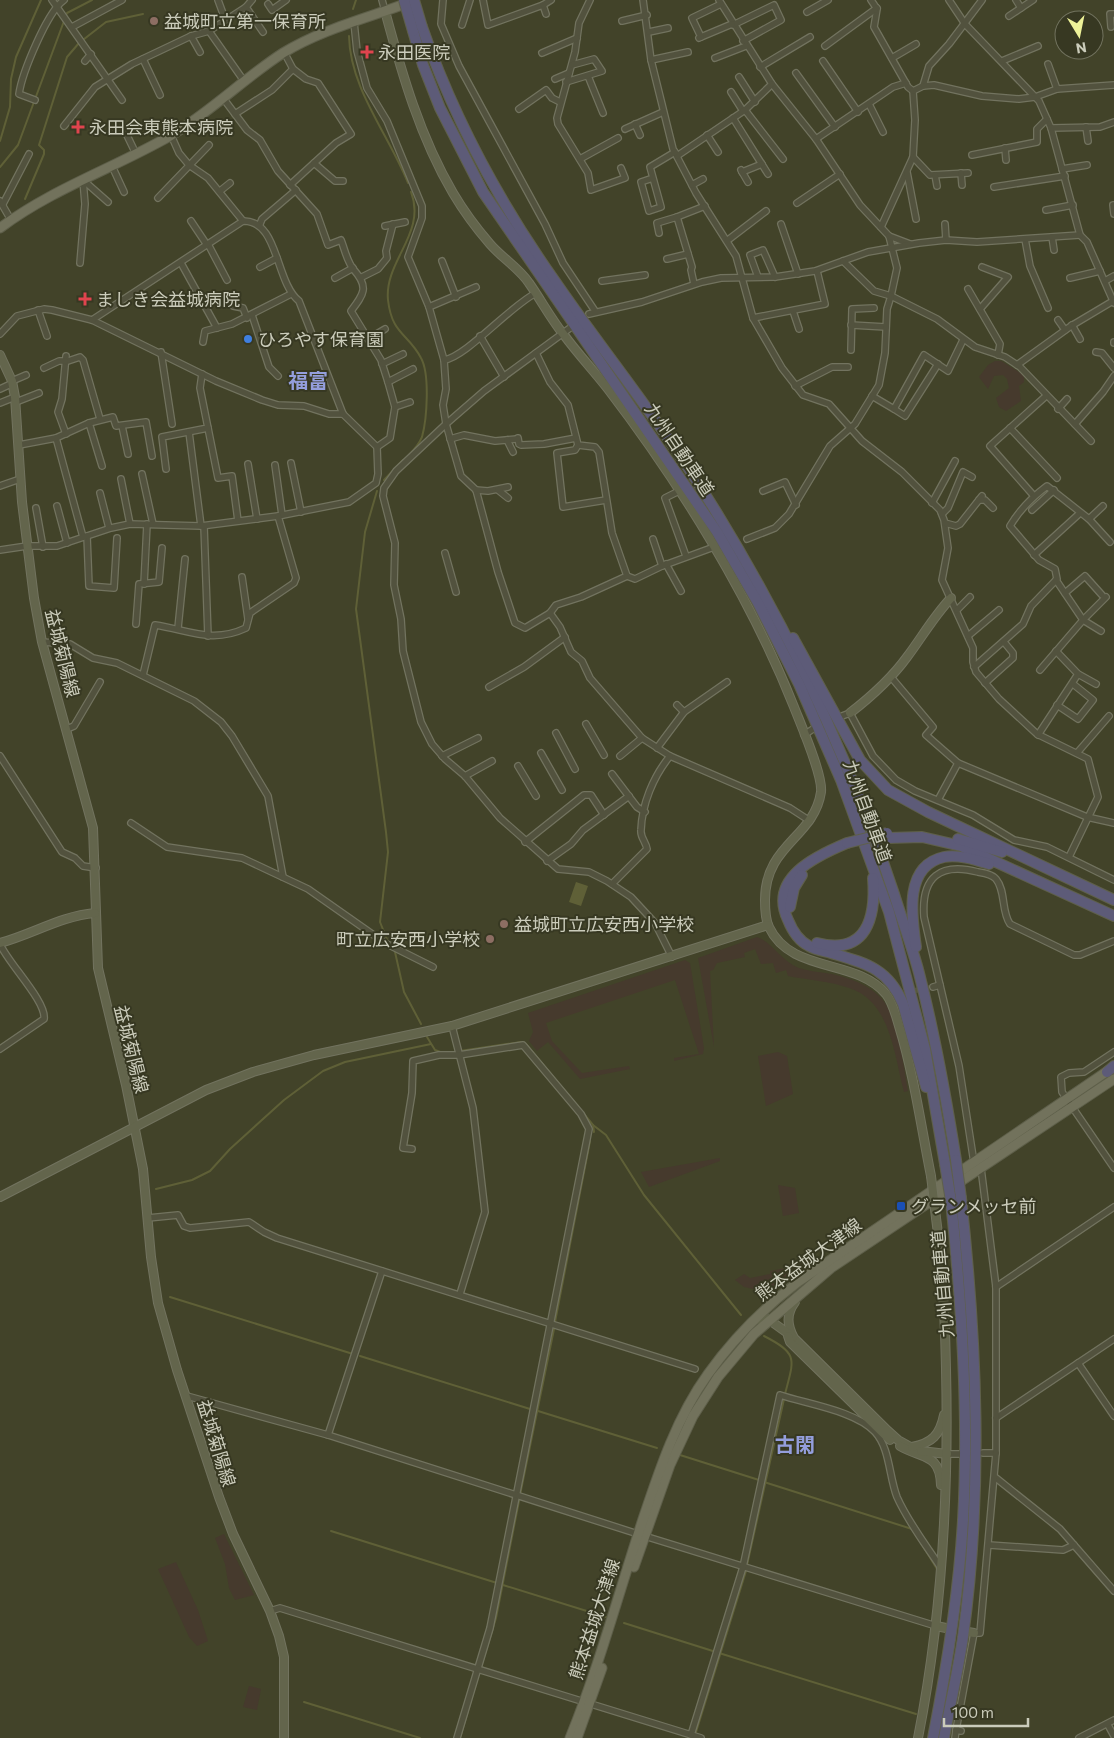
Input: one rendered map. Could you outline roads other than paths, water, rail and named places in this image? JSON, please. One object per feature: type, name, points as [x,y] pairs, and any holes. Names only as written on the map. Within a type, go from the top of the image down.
[{"type":"highway","name":"九州自動車道","points":[[404,0],[452,103],[494,184],[552,278],[686,466],[762,591],[808,679],[851,776],[883,860],[919,970],[940,1060],[956,1160],[956,1199],[963,1327],[964,1493],[960,1566],[933,1738]]},
{"type":"highway","name":"九州自動車道","points":[[415,0],[423,65],[440,108],[483,192],[717,532],[758,603],[822,734],[841,780],[889,912],[916,1011],[925,1050],[945,1164],[956,1199],[973,1320],[975,1492],[963,1637],[944,1738]]},
{"type":"highway","points":[[762,591],[803,653],[860,760],[888,790],[1024,858],[1114,900]]},
{"type":"highway","points":[[945,1164],[908,1017],[898,992],[887,977],[877,970],[862,962],[809,946],[796,935],[786,916],[783,901],[786,886],[792,876],[820,854],[887,836],[922,832],[947,835],[1024,858]]},
{"type":"highway","points":[[887,836],[922,837],[961,846],[1113,916]]},
{"type":"highway","points":[[848,846],[818,862],[805,872],[795,884],[790,898],[790,908],[797,926],[806,936],[816,943],[834,946],[849,942],[865,932],[874,907],[871,866]]},
{"type":"highway","points":[[919,970],[911,900],[915,885],[923,870],[944,857],[958,857],[1019,872]]},
{"type":"main road","points":[[0,228],[83,180],[170,136],[284,52],[318,35],[415,0]]},
{"type":"main road","name":"熊本益城大津線","points":[[641,1535],[693,1416],[736,1354],[768,1319],[831,1268],[1070,1103],[1112,1071]]},
{"type":"main road","name":"熊本益城大津線","points":[[577,1738],[641,1535],[662,1461],[686,1410],[709,1373],[755,1320],[777,1298],[839,1253],[978,1166]]},
{"type":"main road","name":"熊本益城大津線","points":[[570,1738],[588,1703]]},
{"type":"street","points":[[35,100],[20,95],[19,92],[25,69],[54,3],[64,0]]},
{"type":"street","points":[[72,27],[122,0]]},
{"type":"street","points":[[218,0],[224,19]]},
{"type":"street","points":[[64,126],[95,87],[108,78],[191,36],[209,31],[224,19],[246,7],[252,0]]},
{"type":"street","points":[[268,4],[272,10],[285,0]]},
{"type":"street","points":[[382,0],[415,111],[454,194],[489,244],[526,279],[563,334],[609,390],[678,491],[714,547],[745,601],[794,706],[818,767],[822,788],[816,810],[810,821],[787,845],[771,866],[766,884],[765,901],[768,925],[783,945],[802,958],[856,973],[871,980],[892,995],[903,1039],[930,1176],[943,1270],[947,1405],[944,1517],[936,1626],[918,1738]]},
{"type":"street","points":[[443,0],[441,24],[459,66],[545,224],[563,263],[596,310]]},
{"type":"street","points":[[462,25],[470,0]]},
{"type":"street","points":[[483,0],[488,25],[543,5],[551,0]]},
{"type":"street","points":[[590,0],[581,18],[572,65],[560,102],[558,124],[588,173],[591,190],[625,178],[621,168]]},
{"type":"street","points":[[643,0],[647,15],[651,60],[663,112],[676,154],[736,256],[753,318],[782,368],[803,395],[828,404],[849,429],[902,472],[942,514],[945,523],[947,556],[942,580],[973,648],[974,667],[999,699],[1038,735],[1077,752],[1088,759],[1098,797],[1069,857]]},
{"type":"street","points":[[807,12],[828,0]]},
{"type":"street","points":[[871,0],[877,8],[874,26],[913,92],[915,120],[913,157],[881,227]]},
{"type":"street","points":[[949,0],[966,24],[1035,97],[1047,118],[1065,176],[1080,235],[1087,242],[1113,302],[1072,325],[1017,366]]},
{"type":"street","points":[[923,86],[929,66],[966,24],[982,0]]},
{"type":"street","points":[[1016,0],[1021,8]]},
{"type":"street","points":[[1009,16],[1032,0]]},
{"type":"street","points":[[716,58],[744,44],[781,20],[774,5],[732,24],[700,38],[692,18],[720,2],[732,24],[744,44],[772,84],[816,140],[860,205],[888,236],[897,268],[887,309],[885,353],[879,385],[855,424],[830,446],[796,505],[775,528],[747,539]]},
{"type":"street","points":[[54,3],[122,100]]},
{"type":"street","points":[[543,5],[546,14]]},
{"type":"street","points":[[246,7],[264,32]]},
{"type":"street","points":[[825,46],[877,8]]},
{"type":"street","points":[[1111,27],[1110,14],[1114,14]]},
{"type":"street","points":[[622,21],[647,15]]},
{"type":"street","points":[[354,22],[356,51],[367,88],[387,121],[422,206],[422,218],[408,257],[430,307],[444,360],[446,388],[444,406],[450,439],[461,476],[476,490],[515,623],[525,628],[550,613],[556,604],[581,597],[627,576],[635,579],[686,556],[714,547]]},
{"type":"street","points":[[649,32],[668,28]]},
{"type":"street","points":[[209,31],[244,81]]},
{"type":"street","points":[[191,36],[200,52]]},
{"type":"street","points":[[760,67],[810,36]]},
{"type":"street","points":[[542,53],[577,38]]},
{"type":"street","points":[[892,58],[916,44]]},
{"type":"street","points":[[1002,61],[1038,46]]},
{"type":"street","points":[[284,52],[293,69],[306,79],[318,83],[351,134],[336,143],[290,185]]},
{"type":"street","points":[[651,60],[688,52]]},
{"type":"street","points":[[85,61],[91,54]]},
{"type":"street","points":[[143,59],[160,95]]},
{"type":"street","points":[[566,82],[602,72],[594,59],[572,65]]},
{"type":"street","points":[[823,61],[858,112]]},
{"type":"street","points":[[1048,64],[1057,89]]},
{"type":"street","points":[[235,114],[272,90],[293,69]]},
{"type":"street","points":[[796,73],[835,127]]},
{"type":"street","points":[[555,79],[569,74]]},
{"type":"street","points":[[588,76],[603,113]]},
{"type":"street","points":[[739,77],[755,102]]},
{"type":"street","points":[[816,140],[893,87],[906,83]]},
{"type":"street","points":[[653,178],[641,182],[650,211],[661,207],[650,167],[676,154],[733,118],[755,102],[772,84]]},
{"type":"street","points":[[913,92],[923,86],[944,87],[998,98],[1035,97],[1057,89],[1114,85]]},
{"type":"street","points":[[519,109],[546,90],[552,98],[560,102]]},
{"type":"street","points":[[732,92],[782,159]]},
{"type":"street","points":[[223,98],[247,130],[260,140],[278,170],[290,185],[313,204],[321,221],[328,245],[341,240],[353,268],[362,277],[363,288],[359,301],[351,311],[382,364],[395,407],[390,438],[377,446]]},
{"type":"street","points":[[869,104],[883,132]]},
{"type":"street","points":[[625,129],[663,112]]},
{"type":"street","points":[[733,118],[768,174]]},
{"type":"street","points":[[972,155],[1037,142],[1037,129],[1047,118]]},
{"type":"street","points":[[1051,128],[1100,127],[1114,122]]},
{"type":"street","points":[[635,124],[640,135]]},
{"type":"street","points":[[123,127],[136,154]]},
{"type":"street","points":[[1086,127],[1088,140]]},
{"type":"street","points":[[707,135],[718,152]]},
{"type":"street","points":[[170,136],[179,153],[189,165],[208,178],[243,221]]},
{"type":"street","points":[[580,159],[618,138]]},
{"type":"street","points":[[158,198],[210,146]]},
{"type":"street","points":[[1005,148],[1006,160]]},
{"type":"street","points":[[11,220],[1,202],[29,154]]},
{"type":"street","points":[[913,157],[930,175],[964,173],[962,185]]},
{"type":"street","points":[[314,163],[335,181],[343,181]]},
{"type":"street","points":[[748,182],[742,171],[762,164]]},
{"type":"street","points":[[1062,169],[1087,165]]},
{"type":"street","points":[[112,166],[124,192]]},
{"type":"street","points":[[907,171],[916,219]]},
{"type":"street","points":[[796,203],[840,174]]},
{"type":"street","points":[[935,175],[937,186]]},
{"type":"street","points":[[994,187],[1065,176]]},
{"type":"street","points":[[692,184],[703,179]]},
{"type":"street","points":[[83,180],[108,202]]},
{"type":"street","points":[[80,263],[84,204],[83,180]]},
{"type":"street","points":[[220,191],[230,183]]},
{"type":"street","points":[[260,224],[262,219],[296,190]]},
{"type":"street","points":[[1113,205],[1114,214]]},
{"type":"street","points":[[660,233],[657,223],[705,206]]},
{"type":"street","points":[[1046,210],[1073,206]]},
{"type":"street","points":[[728,240],[766,211]]},
{"type":"street","points":[[243,221],[244,212]]},
{"type":"street","points":[[677,217],[688,254],[694,284]]},
{"type":"street","points":[[0,550],[67,543],[109,528],[130,524],[203,526],[301,512],[349,502],[376,483],[378,474],[377,446],[344,414],[299,301],[291,294],[277,258],[260,224],[251,220],[243,221],[92,320]]},
{"type":"street","points":[[191,221],[227,280]]},
{"type":"street","points":[[384,226],[405,222]]},
{"type":"street","points":[[362,277],[378,269],[387,258],[386,251],[393,224]]},
{"type":"street","points":[[781,224],[798,274]]},
{"type":"street","points":[[945,224],[946,240]]},
{"type":"street","points":[[589,314],[596,310],[642,302],[694,284],[721,278],[775,277],[817,271],[868,252],[892,248],[946,240],[977,242],[1080,235]]},
{"type":"street","points":[[888,236],[912,245]]},
{"type":"street","points":[[1052,237],[1054,250]]},
{"type":"street","points":[[1025,239],[1030,266],[1048,308]]},
{"type":"street","points":[[758,277],[750,255],[763,250],[775,277]]},
{"type":"street","points":[[667,259],[688,254]]},
{"type":"street","points":[[260,267],[277,258]]},
{"type":"street","points":[[442,261],[456,297]]},
{"type":"street","points":[[843,261],[874,291],[891,296],[937,319],[963,340],[975,347],[998,355],[1017,366],[1091,441]]},
{"type":"street","points":[[180,263],[217,328]]},
{"type":"street","points":[[980,308],[1008,277],[982,267]]},
{"type":"street","points":[[335,278],[353,268]]},
{"type":"street","points":[[753,318],[825,304],[817,271]]},
{"type":"street","points":[[1070,278],[1100,271]]},
{"type":"street","points":[[602,280],[644,275]]},
{"type":"street","points":[[1105,281],[1114,276]]},
{"type":"street","points":[[430,307],[476,287]]},
{"type":"street","points":[[968,289],[1000,344],[998,355]]},
{"type":"street","points":[[444,360],[450,359],[461,352],[521,301],[536,293]]},
{"type":"street","points":[[203,342],[205,331],[250,316],[291,294]]},
{"type":"street","points":[[229,298],[233,306],[243,308],[250,316],[269,367],[278,376]]},
{"type":"street","points":[[0,334],[17,316],[44,308],[92,320],[127,339],[161,352],[202,374],[272,403],[304,406],[329,414],[344,414]]},
{"type":"street","points":[[850,350],[852,309],[874,308]]},
{"type":"street","points":[[38,310],[47,336]]},
{"type":"street","points":[[793,311],[799,329]]},
{"type":"street","points":[[1058,320],[1065,330]]},
{"type":"street","points":[[851,325],[886,327]]},
{"type":"street","points":[[1072,325],[1080,339]]},
{"type":"street","points":[[570,328],[504,377],[446,424],[396,471],[384,488],[384,496],[395,543],[394,585],[401,619],[403,651],[421,722],[432,744],[442,756],[465,776],[500,818],[547,861],[558,869],[589,872],[631,897],[656,923],[672,957]]},
{"type":"street","points":[[368,339],[385,329]]},
{"type":"street","points":[[480,336],[504,377]]},
{"type":"street","points":[[894,408],[924,354],[948,371],[963,340]]},
{"type":"street","points":[[161,352],[172,424]]},
{"type":"street","points":[[1096,352],[1102,352],[1114,368]]},
{"type":"street","points":[[536,353],[550,382],[568,405],[578,445],[575,450],[557,453],[563,507],[606,500]]},
{"type":"street","points":[[382,364],[403,354]]},
{"type":"street","points":[[44,368],[59,361],[80,357],[83,360],[100,419]]},
{"type":"street","name":"益城菊陽線","points":[[1,358],[12,382],[16,400],[20,479],[27,546],[42,642],[89,807],[95,844],[95,913],[98,968],[135,1125],[158,1303],[174,1361],[219,1497],[233,1534],[270,1611],[284,1657],[284,1738]]},
{"type":"street","points":[[65,360],[62,399],[58,412],[66,434]]},
{"type":"street","points":[[872,396],[905,416],[938,364]]},
{"type":"street","points":[[796,386],[832,367],[848,366]]},
{"type":"street","points":[[388,382],[412,369]]},
{"type":"street","points":[[202,374],[200,388],[218,478],[232,476],[238,522]]},
{"type":"street","points":[[0,389],[26,375]]},
{"type":"street","points":[[1075,424],[1103,392],[1114,376]]},
{"type":"street","points":[[0,403],[39,393]]},
{"type":"street","points":[[1034,496],[990,446],[1046,396]]},
{"type":"street","points":[[1058,408],[1067,400]]},
{"type":"street","points":[[395,407],[410,402]]},
{"type":"street","points":[[18,445],[56,438],[89,423],[113,417],[116,426],[146,422],[152,456]]},
{"type":"street","points":[[89,423],[102,466]]},
{"type":"street","points":[[122,426],[128,454]]},
{"type":"street","points":[[166,468],[162,436],[208,428]]},
{"type":"street","points":[[1010,428],[1057,478]]},
{"type":"street","points":[[189,432],[203,526],[208,636]]},
{"type":"street","points":[[450,439],[471,435],[484,440],[518,438],[522,445],[544,444],[576,438]]},
{"type":"street","points":[[56,438],[85,537],[89,586],[114,588],[117,538]]},
{"type":"street","points":[[507,440],[513,452]]},
{"type":"street","points":[[578,445],[595,447],[599,452],[612,533],[627,576]]},
{"type":"street","points":[[932,503],[956,462]]},
{"type":"street","points":[[291,463],[301,512]]},
{"type":"street","points":[[248,464],[257,519]]},
{"type":"street","points":[[143,675],[156,625],[178,628],[196,635],[208,636],[237,632],[246,628],[250,613],[294,583],[296,578],[280,515],[275,465]]},
{"type":"street","points":[[942,514],[948,508],[963,472],[972,477]]},
{"type":"street","points":[[142,474],[150,524],[144,584]]},
{"type":"street","points":[[0,486],[20,479]]},
{"type":"street","points":[[121,479],[130,524]]},
{"type":"street","points":[[763,491],[785,482],[796,505]]},
{"type":"street","points":[[376,483],[384,488]]},
{"type":"street","points":[[1101,632],[1083,620],[1056,580],[1055,569],[1038,560],[1010,526],[1019,511],[1047,486],[1089,520],[1110,542]]},
{"type":"street","points":[[476,490],[498,490],[508,487]]},
{"type":"street","points":[[498,490],[508,498]]},
{"type":"street","points":[[1032,510],[1054,490]]},
{"type":"street","points":[[678,491],[665,498],[686,556]]},
{"type":"street","points":[[100,493],[109,528]]},
{"type":"street","points":[[945,523],[956,526],[960,524],[981,498],[992,508]]},
{"type":"street","points":[[58,506],[67,543]]},
{"type":"street","points":[[1089,520],[1103,506]]},
{"type":"street","points":[[36,508],[43,547]]},
{"type":"street","points":[[1034,555],[1080,513]]},
{"type":"street","points":[[653,539],[664,565],[681,591]]},
{"type":"street","points":[[136,624],[139,584],[159,582],[162,548]]},
{"type":"street","points":[[445,553],[456,592]]},
{"type":"street","points":[[178,628],[186,560]]},
{"type":"street","points":[[1040,670],[1104,596],[1083,574],[1065,593]]},
{"type":"street","points":[[242,577],[248,624]]},
{"type":"street","points":[[974,667],[1024,624],[1031,606],[1056,580]]},
{"type":"street","points":[[957,610],[970,597]]},
{"type":"street","points":[[951,598],[936,615],[891,677],[872,696],[846,714],[886,772],[909,788],[973,815],[1014,840],[1047,847],[1114,880]]},
{"type":"street","points":[[968,636],[999,610]]},
{"type":"street","points":[[550,613],[571,652],[585,665],[590,678],[642,738],[670,756],[790,808],[810,821]]},
{"type":"street","points":[[489,687],[524,667],[564,637]]},
{"type":"street","points":[[42,642],[70,644],[93,658],[117,663],[143,675],[210,712],[232,736],[268,796],[283,877]]},
{"type":"street","points":[[985,683],[1013,658],[1013,653],[1004,642]]},
{"type":"street","points":[[1056,650],[1078,674],[1096,684]]},
{"type":"street","points":[[1038,735],[1078,674]]},
{"type":"street","points":[[891,677],[933,727],[926,735],[958,764],[1087,817],[1114,823]]},
{"type":"street","points":[[67,729],[74,726],[100,682]]},
{"type":"street","points":[[657,748],[684,712],[727,682]]},
{"type":"street","points":[[1057,705],[1078,720],[1093,700],[1073,684]]},
{"type":"street","points":[[677,705],[684,712]]},
{"type":"street","points":[[1077,752],[1109,716]]},
{"type":"street","points":[[586,724],[604,755]]},
{"type":"street","points":[[804,735],[813,729]]},
{"type":"street","points":[[556,733],[575,769]]},
{"type":"street","points":[[442,756],[478,738]]},
{"type":"street","points":[[620,756],[642,738]]},
{"type":"street","points":[[540,753],[562,790]]},
{"type":"street","points":[[0,756],[62,852],[79,861],[83,866],[96,868]]},
{"type":"street","points":[[612,884],[647,849],[641,830],[645,812],[653,783],[670,756]]},
{"type":"street","points":[[465,776],[492,760]]},
{"type":"street","points":[[938,800],[958,764]]},
{"type":"street","points":[[518,766],[536,796]]},
{"type":"street","points":[[612,774],[637,807],[645,812]]},
{"type":"street","points":[[526,842],[584,795],[590,795],[604,815]]},
{"type":"street","points":[[547,861],[570,844],[583,830],[629,796]]},
{"type":"street","points":[[131,823],[167,847],[242,858],[283,877],[308,889],[385,943],[433,967]]},
{"type":"street","points":[[955,1738],[958,1731],[971,1633],[980,1633],[996,1478],[996,1286],[978,1166],[959,1066],[923,905],[924,892],[930,880],[948,869],[966,868],[993,876],[999,885],[1010,924],[1074,955],[1080,955],[1114,941]]},
{"type":"street","points":[[0,1050],[44,1019],[45,1013],[30,987],[4,954],[0,943],[25,936],[70,916],[95,913]]},
{"type":"street","points":[[0,1197],[135,1125],[206,1090],[253,1072],[314,1055],[452,1026],[768,925]]},
{"type":"street","points":[[933,987],[940,985]]},
{"type":"street","points":[[452,1026],[473,1108],[485,1212],[460,1294]]},
{"type":"street","points":[[412,1148],[403,1148],[403,1138],[412,1093],[413,1062],[438,1055],[459,1056],[523,1045],[581,1114],[589,1129],[490,1628],[457,1738]]},
{"type":"street","points":[[1114,1052],[1084,1072],[1069,1073],[1061,1077],[1062,1092],[1114,1168]]},
{"type":"street","points":[[996,1286],[1114,1206]]},
{"type":"street","points":[[148,1218],[178,1215],[184,1226],[190,1228],[249,1222],[277,1238],[695,1369]]},
{"type":"street","points":[[831,1268],[825,1277],[797,1299],[789,1310],[790,1342],[881,1432],[933,1460],[940,1470],[944,1517]]},
{"type":"street","points":[[328,1435],[382,1271]]},
{"type":"street","points":[[768,1319],[770,1310],[777,1298]]},
{"type":"street","points":[[755,1320],[768,1319],[791,1337]]},
{"type":"street","points":[[996,1418],[1114,1339]]},
{"type":"street","points":[[1078,1363],[1114,1416]]},
{"type":"street","points":[[187,1396],[328,1435],[743,1567],[946,1628]]},
{"type":"street","points":[[691,1735],[743,1567],[780,1396],[858,1419],[875,1432],[883,1446],[898,1498],[941,1568]]},
{"type":"street","points":[[911,1449],[924,1445],[934,1439],[943,1422],[947,1405]]},
{"type":"street","points":[[911,1449],[960,1454]]},
{"type":"street","points":[[983,1453],[996,1453]]},
{"type":"street","points":[[996,1478],[1060,1529],[1114,1591]]},
{"type":"street","points":[[989,1545],[1062,1550],[1074,1545]]},
{"type":"street","points":[[270,1611],[280,1608],[701,1738]]},
{"type":"street","points":[[1079,1738],[1108,1725],[1114,1720]]},
{"type":"street","points":[[1108,1725],[1114,1736]]},
{"type":"waterway","points":[[0,141],[10,107],[11,79],[16,57],[41,0]]},
{"type":"waterway","points":[[0,167],[18,145],[67,13],[92,0]]},
{"type":"waterway","points":[[353,9],[356,0]]},
{"type":"waterway","points":[[25,199],[44,154],[44,150],[39,145],[67,57],[79,43],[106,22],[143,14]]},
{"type":"waterway","points":[[349,36],[351,56],[363,93],[408,183]]},
{"type":"waterway","points":[[409,455],[422,437],[424,429],[427,397],[426,375],[421,358],[393,320],[388,300],[388,286],[414,221],[411,192]]},
{"type":"waterway","points":[[384,480],[403,460]]},
{"type":"waterway","points":[[377,491],[365,532],[356,609],[388,852],[380,922],[388,942]]},
{"type":"waterway","points":[[395,952],[404,992],[421,1024]]},
{"type":"waterway","points":[[427,1037],[435,1050],[443,1053]]},
{"type":"waterway","points":[[460,1051],[521,1042]]},
{"type":"waterway","points":[[156,1189],[192,1180],[210,1171],[230,1149],[284,1100],[323,1071],[345,1062],[431,1044]]},
{"type":"waterway","points":[[526,1044],[593,1125],[606,1135],[644,1195],[741,1315]]},
{"type":"waterway","points":[[593,1125],[594,1132]]},
{"type":"waterway","points":[[555,1322],[590,1141]]},
{"type":"waterway","points":[[170,1297],[353,1354]]},
{"type":"waterway","points":[[520,1495],[554,1329]]},
{"type":"waterway","points":[[764,1336],[783,1348],[791,1359],[792,1365],[785,1394]]},
{"type":"waterway","points":[[360,1356],[530,1409]]},
{"type":"waterway","points":[[747,1565],[784,1399]]},
{"type":"waterway","points":[[538,1411],[657,1448]]},
{"type":"waterway","points":[[680,1455],[759,1480]]},
{"type":"waterway","points":[[764,1482],[912,1529]]},
{"type":"waterway","points":[[481,1667],[496,1618],[519,1501]]},
{"type":"waterway","points":[[331,1531],[497,1583]]},
{"type":"waterway","points":[[921,1543],[937,1569]]},
{"type":"waterway","points":[[696,1732],[746,1571]]},
{"type":"waterway","points":[[503,1585],[606,1617]]},
{"type":"waterway","points":[[624,1623],[716,1652]]},
{"type":"waterway","points":[[719,1653],[916,1714]]},
{"type":"waterway","points":[[460,1738],[479,1673]]},
{"type":"waterway","points":[[304,1702],[420,1738]]},
{"type":"tunnel","points":[[907,992],[933,987]]},
{"type":"place","name":"益城町立第一保育所","points":[[154,21]]},
{"type":"place","name":"永田医院","points":[[367,52]]},
{"type":"place","name":"永田会東熊本病院","points":[[78,127]]},
{"type":"place","name":"ましき会益城病院","points":[[85,299]]},
{"type":"place","name":"ひろやす保育園","points":[[248,339]]},
{"type":"place","name":"益城町立広安西小学校","points":[[504,924]]},
{"type":"place","name":"町立広安西小学校","points":[[490,939]]},
{"type":"place","name":"グランメッセ前","points":[[901,1206]]},
{"type":"district","name":"福富","points":[[308,380]]},
{"type":"district","name":"古閑","points":[[795,1444]]}]
